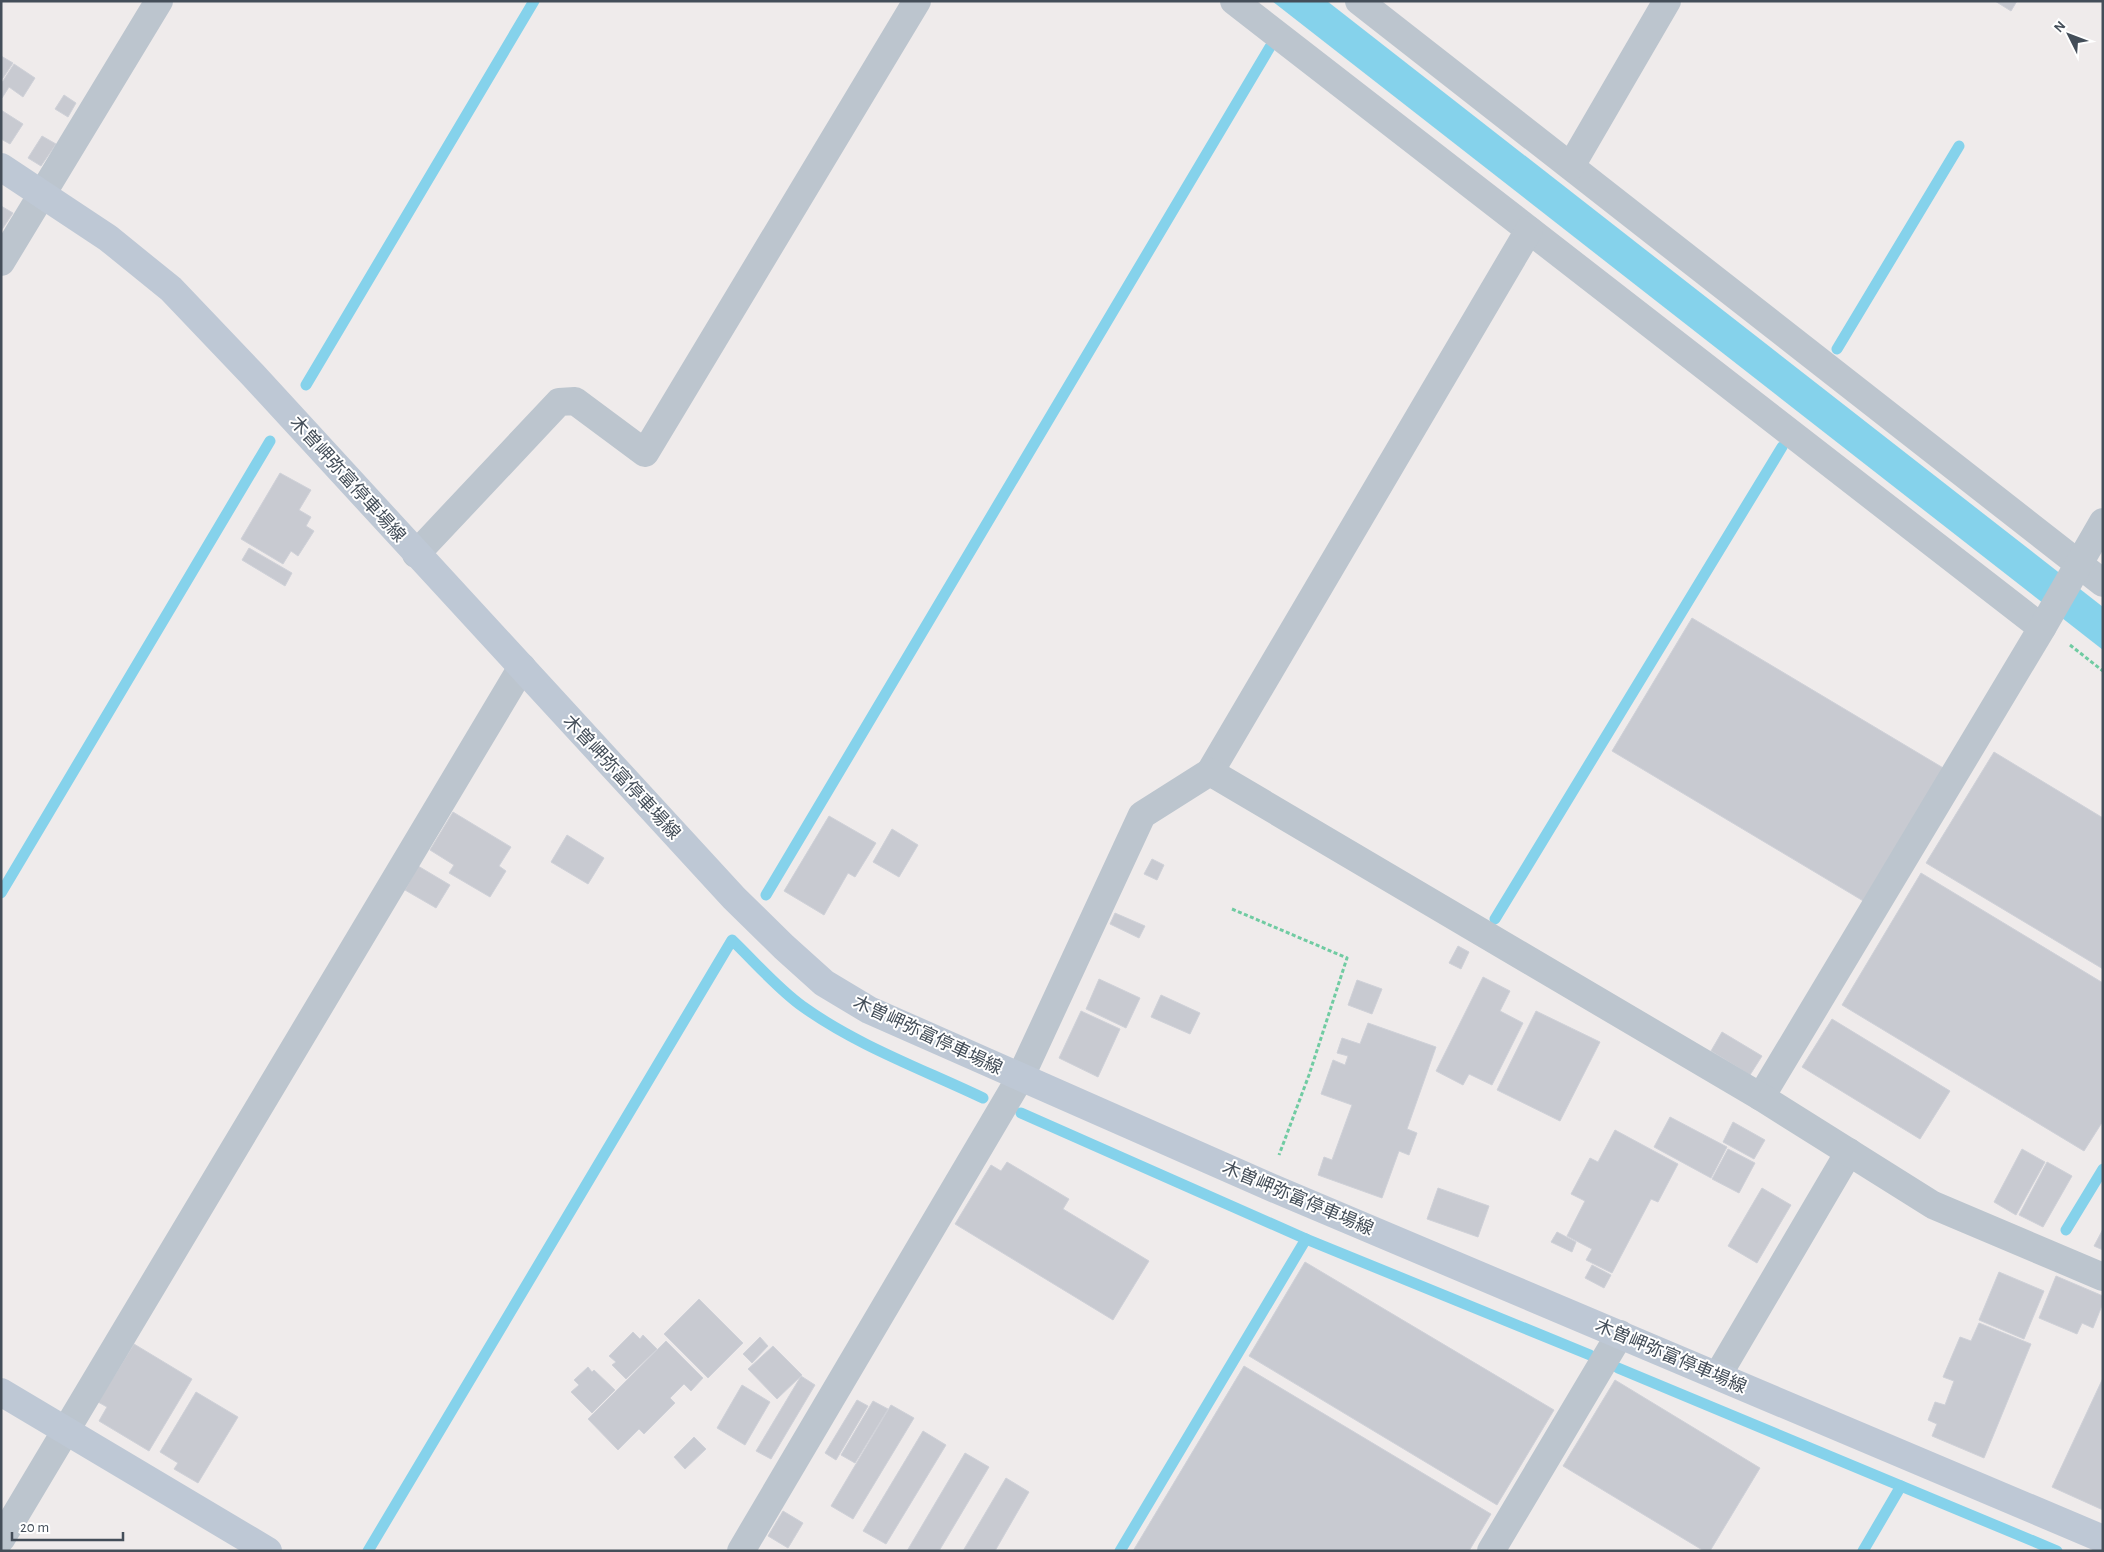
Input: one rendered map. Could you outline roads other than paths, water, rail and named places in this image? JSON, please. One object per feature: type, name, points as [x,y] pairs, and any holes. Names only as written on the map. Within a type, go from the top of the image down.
[{"type":"main road","name":"木曽岬弥富停車場線","points":[[1,167],[108,238],[171,289],[734,898],[784,948],[824,983],[869,1010],[1268,1186],[2103,1539]]},
{"type":"main road","points":[[1,1392],[268,1551]]},
{"type":"street","points":[[1,262],[159,1]]},
{"type":"street","points":[[416,554],[559,402],[575,401],[645,453],[917,1]]},
{"type":"street","points":[[1234,1],[1529,230],[2044,623]]},
{"type":"street","points":[[1359,1],[2103,583]]},
{"type":"street","points":[[1570,166],[1667,1]]},
{"type":"street","points":[[741,1551],[1020,1078],[1142,815],[1210,772],[1529,230]]},
{"type":"street","points":[[1761,1097],[2103,522]]},
{"type":"street","points":[[1,1539],[522,667]]},
{"type":"street","points":[[1210,772],[1761,1097],[1933,1205],[2103,1277]]},
{"type":"street","points":[[1718,1376],[1849,1152]]},
{"type":"street","points":[[1491,1551],[1620,1334]]},
{"type":"water","points":[[1272,1],[1327,1],[2103,607],[2103,650]]},
{"type":"waterway","points":[[306,385],[534,1]]},
{"type":"waterway","points":[[766,895],[1270,47]]},
{"type":"waterway","points":[[1837,349],[1959,146]]},
{"type":"waterway","points":[[1,893],[270,441]]},
{"type":"waterway","points":[[1495,919],[1782,447]]},
{"type":"waterway","points":[[368,1551],[732,940],[784,991],[823,1020],[867,1045],[983,1098]]},
{"type":"waterway","points":[[1021,1113],[1306,1239],[1590,1355]]},
{"type":"waterway","points":[[2066,1230],[2103,1169]]},
{"type":"waterway","points":[[1120,1551],[1306,1239]]},
{"type":"waterway","points":[[1618,1368],[2057,1551]]},
{"type":"waterway","points":[[1863,1551],[1901,1486]]}]
